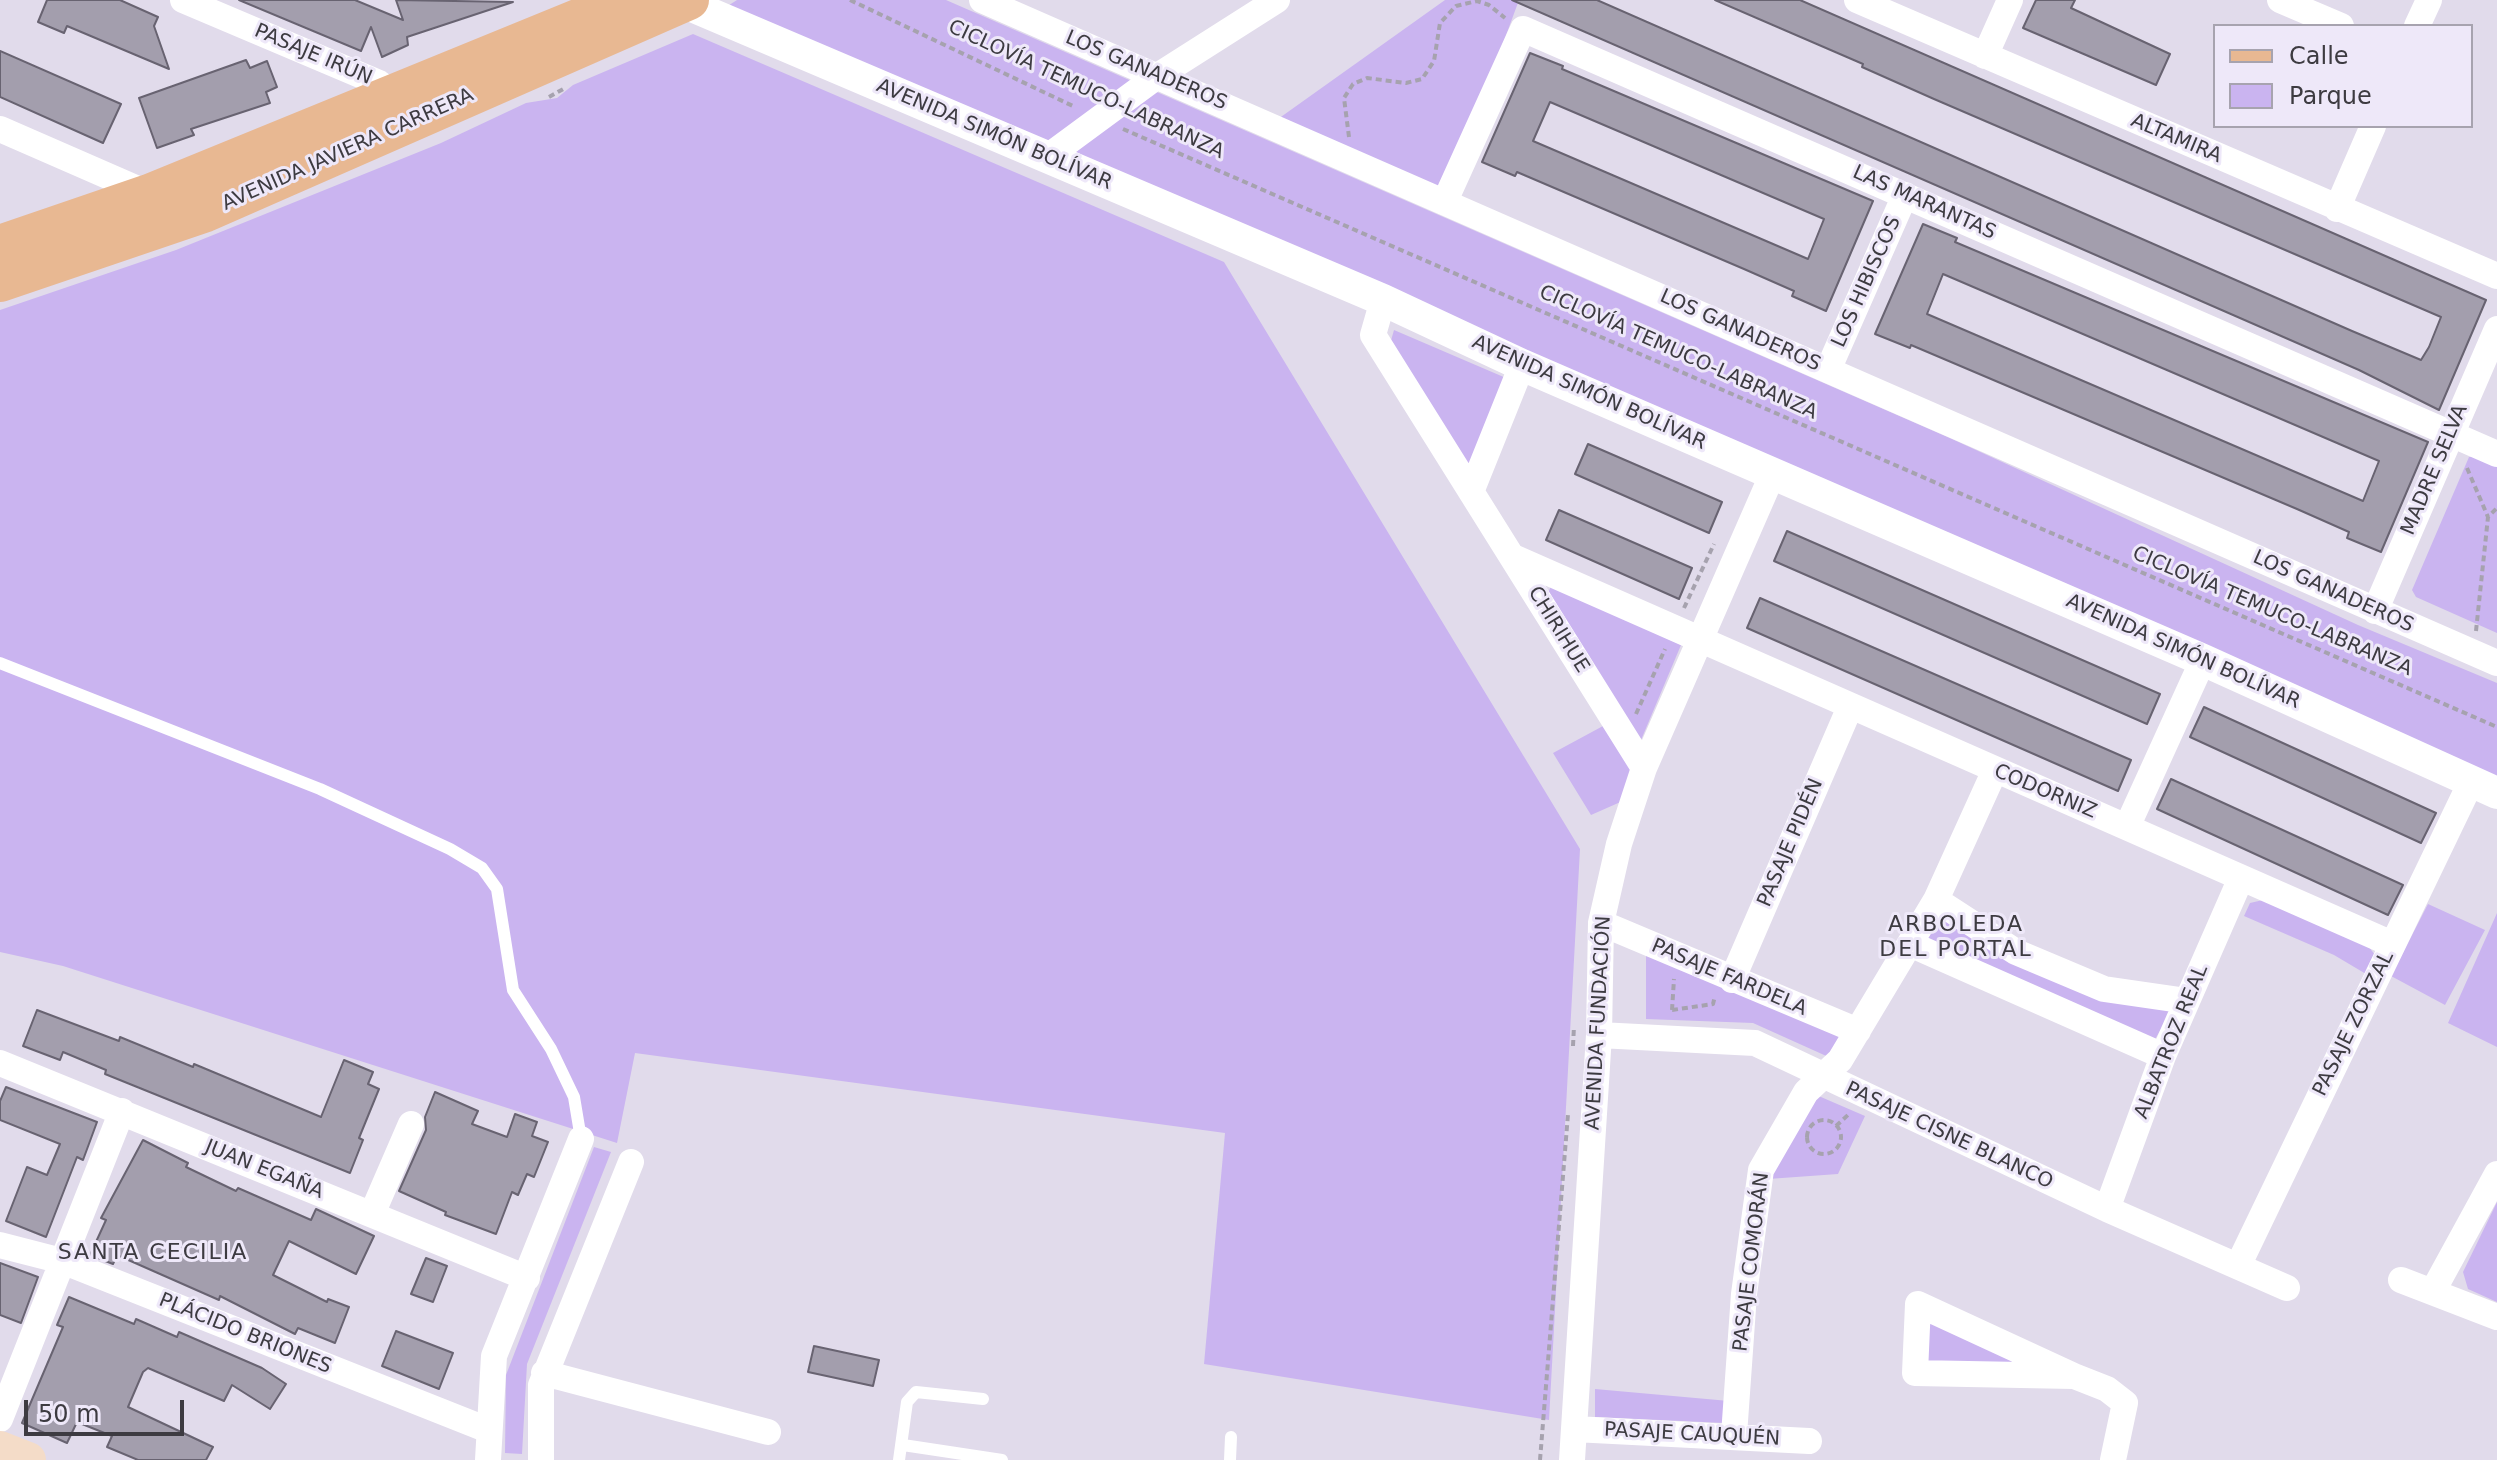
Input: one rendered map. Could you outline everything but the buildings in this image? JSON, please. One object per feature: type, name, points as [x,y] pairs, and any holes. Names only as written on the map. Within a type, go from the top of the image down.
[{"type":"main road","name":"AVENIDA JAVIERA CARRERA","points":[[0,245],[149,194],[624,0]]},
{"type":"main road","name":"AVENIDA JAVIERA CARRERA","points":[[0,282],[206,212],[684,1]]},
{"type":"main road","points":[[149,194],[206,212]]},
{"type":"main road","points":[[0,1449],[28,1460]]},
{"type":"street","name":"PASAJE IRÚN","points":[[183,0],[379,83],[396,95]]},
{"type":"street","name":"LOS GANADEROS","points":[[982,0],[2497,663]]},
{"type":"street","points":[[1046,158],[1156,77],[1277,0]]},
{"type":"street","name":"ALTAMIRA","points":[[1857,0],[2497,276]]},
{"type":"street","points":[[1985,56],[2010,0]]},
{"type":"street","points":[[2280,0],[2336,24]]},
{"type":"street","points":[[2418,24],[2429,0]]},
{"type":"street","name":"AVENIDA SIMÓN BOLÍVAR","points":[[684,1],[1383,300],[1522,365],[2203,660],[2484,788]]},
{"type":"street","name":"LAS MARANTAS","points":[[1518,40],[1523,29],[2497,454]]},
{"type":"street","points":[[1445,201],[1518,40]]},
{"type":"street","points":[[2337,209],[2372,128]]},
{"type":"street","points":[[0,129],[149,194]]},
{"type":"street","name":"LOS HIBISCOS","points":[[1828,370],[1905,195]]},
{"type":"street","name":"CHIRIHUE","points":[[1383,300],[1373,335],[1644,768]]},
{"type":"street","name":"MADRE SELVA","points":[[2375,611],[2497,329]]},
{"type":"street","points":[[1471,492],[1522,365]]},
{"type":"street","name":"AVENIDA FUNDACIÓN","points":[[1572,1460],[1599,1035],[1601,923],[1619,844],[1644,768],[1773,473]]},
{"type":"street","name":"CODORNIZ","points":[[1513,557],[2392,944]]},
{"type":"street","points":[[2127,827],[2203,660]]},
{"type":"street","name":"PASAJE PIDÉN","points":[[1732,980],[1850,707]]},
{"type":"street","name":"PASAJE COMORÁN","points":[[1734,1435],[1744,1294],[1761,1170],[1806,1092],[1840,1060],[1936,900],[1995,770]]},
{"type":"street","name":"PASAJE ZORZAL","points":[[2238,1266],[2392,944],[2484,788]]},
{"type":"street","name":"ALBATROZ REAL","points":[[2107,1209],[2163,1056],[2241,878]]},
{"type":"street","points":[[1936,900],[2016,952],[2104,989],[2187,1001]]},
{"type":"street","name":"PASAJE FARDELA","points":[[1601,923],[1858,1031]]},
{"type":"street","points":[[1910,944],[2163,1056]]},
{"type":"street","name":"PASAJE CISNE BLANCO","points":[[1599,1035],[1755,1043],[2107,1209],[2287,1288]]},
{"type":"street","name":"JUAN EGAÑA","points":[[0,1063],[527,1278]]},
{"type":"street","points":[[0,1419],[122,1111]]},
{"type":"street","points":[[372,1214],[411,1124]]},
{"type":"street","points":[[488,1460],[494,1356],[581,1139]]},
{"type":"street","points":[[541,1460],[540,1396],[544,1373],[631,1162]]},
{"type":"street","points":[[2433,1291],[2497,1174]]},
{"type":"street","name":"PLÁCIDO BRIONES","points":[[0,1245],[62,1261],[488,1430]]},
{"type":"street","points":[[2401,1280],[2497,1317]]},
{"type":"street","points":[[2074,1376],[1915,1373],[1918,1304],[2107,1389],[2125,1403],[2113,1460]]},
{"type":"street","points":[[544,1373],[768,1432]]},
{"type":"street","name":"PASAJE CAUQUÉN","points":[[1574,1429],[1809,1441]]},
{"type":"lane","points":[[0,663],[320,789],[450,849],[482,868],[497,889],[513,990],[551,1049],[574,1097],[581,1139]]},
{"type":"lane","points":[[899,1460],[907,1402],[916,1392],[983,1399]]},
{"type":"lane","points":[[1230,1460],[1231,1437]]},
{"type":"lane","points":[[903,1445],[1002,1460]]},
{"type":"path","name":"CICLOVÍA TEMUCO-LABRANZA","points":[[850,0],[1098,118],[2497,727]]},
{"type":"path","points":[[1350,159],[1344,104],[1347,91],[1367,78],[1406,83],[1422,79],[1434,61],[1440,23],[1456,6],[1477,1],[1489,5],[1512,23],[1518,40]]},
{"type":"path","points":[[544,99],[562,92],[567,85]]},
{"type":"path","points":[[2450,433],[2488,517],[2472,653]]},
{"type":"path","points":[[2488,517],[2497,508]]},
{"type":"path","points":[[1672,1020],[1674,968]]},
{"type":"path","points":[[1672,1010],[1713,1004],[1715,995],[1705,989]]},
{"type":"path","points":[[1825,1121],[1836,1126],[1841,1137],[1836,1149],[1825,1154],[1814,1151],[1807,1140],[1809,1128],[1825,1121]]},
{"type":"green space","points":[[737,0],[946,0],[1952,439],[2358,625],[2497,683],[2497,780],[723,9]]},
{"type":"green space","points":[[1445,0],[1519,0],[1445,201],[1271,124]]},
{"type":"green space","points":[[693,34],[1224,262],[1580,849],[1549,1420],[1204,1364],[1225,1133],[635,1053],[617,1143],[63,966],[0,952],[0,310],[176,250],[441,143],[526,103],[557,98],[573,85]]},
{"type":"green space","points":[[1394,330],[1506,378],[1467,470],[1390,344]]},
{"type":"green space","points":[[2480,456],[2497,463],[2497,633],[2416,597],[2412,590],[2469,457]]},
{"type":"green space","points":[[1551,585],[1681,645],[1641,740],[1548,594]]},
{"type":"green space","points":[[1603,726],[1632,762],[1625,800],[1591,815],[1553,753]]},
{"type":"green space","points":[[2263,900],[2369,947],[2375,955],[2366,974],[2334,955],[2244,916],[2250,903]]},
{"type":"green space","points":[[2428,904],[2485,930],[2445,1005],[2391,976]]},
{"type":"green space","points":[[1942,910],[2171,1011],[2153,1043],[1923,937]]},
{"type":"green space","points":[[2497,913],[2497,1047],[2448,1023]]},
{"type":"green space","points":[[1646,951],[1840,1036],[1833,1059],[1753,1023],[1646,1019]]},
{"type":"green space","points":[[1814,1094],[1865,1116],[1838,1174],[1768,1179]]},
{"type":"green space","points":[[594,1147],[611,1152],[527,1364],[522,1454],[505,1453],[506,1375]]},
{"type":"green space","points":[[2497,1202],[2497,1302],[2468,1289],[2463,1272]]},
{"type":"green space","points":[[1934,1323],[2037,1369],[1926,1364],[1928,1325]]},
{"type":"green space","points":[[1595,1389],[1729,1401],[1725,1423],[1595,1417]]},
{"type":"district","name":"ARBOLEDA DEL PORTAL","points":[[1956,938]]},
{"type":"district","name":"SANTA CECILIA","points":[[153,1253]]}]
